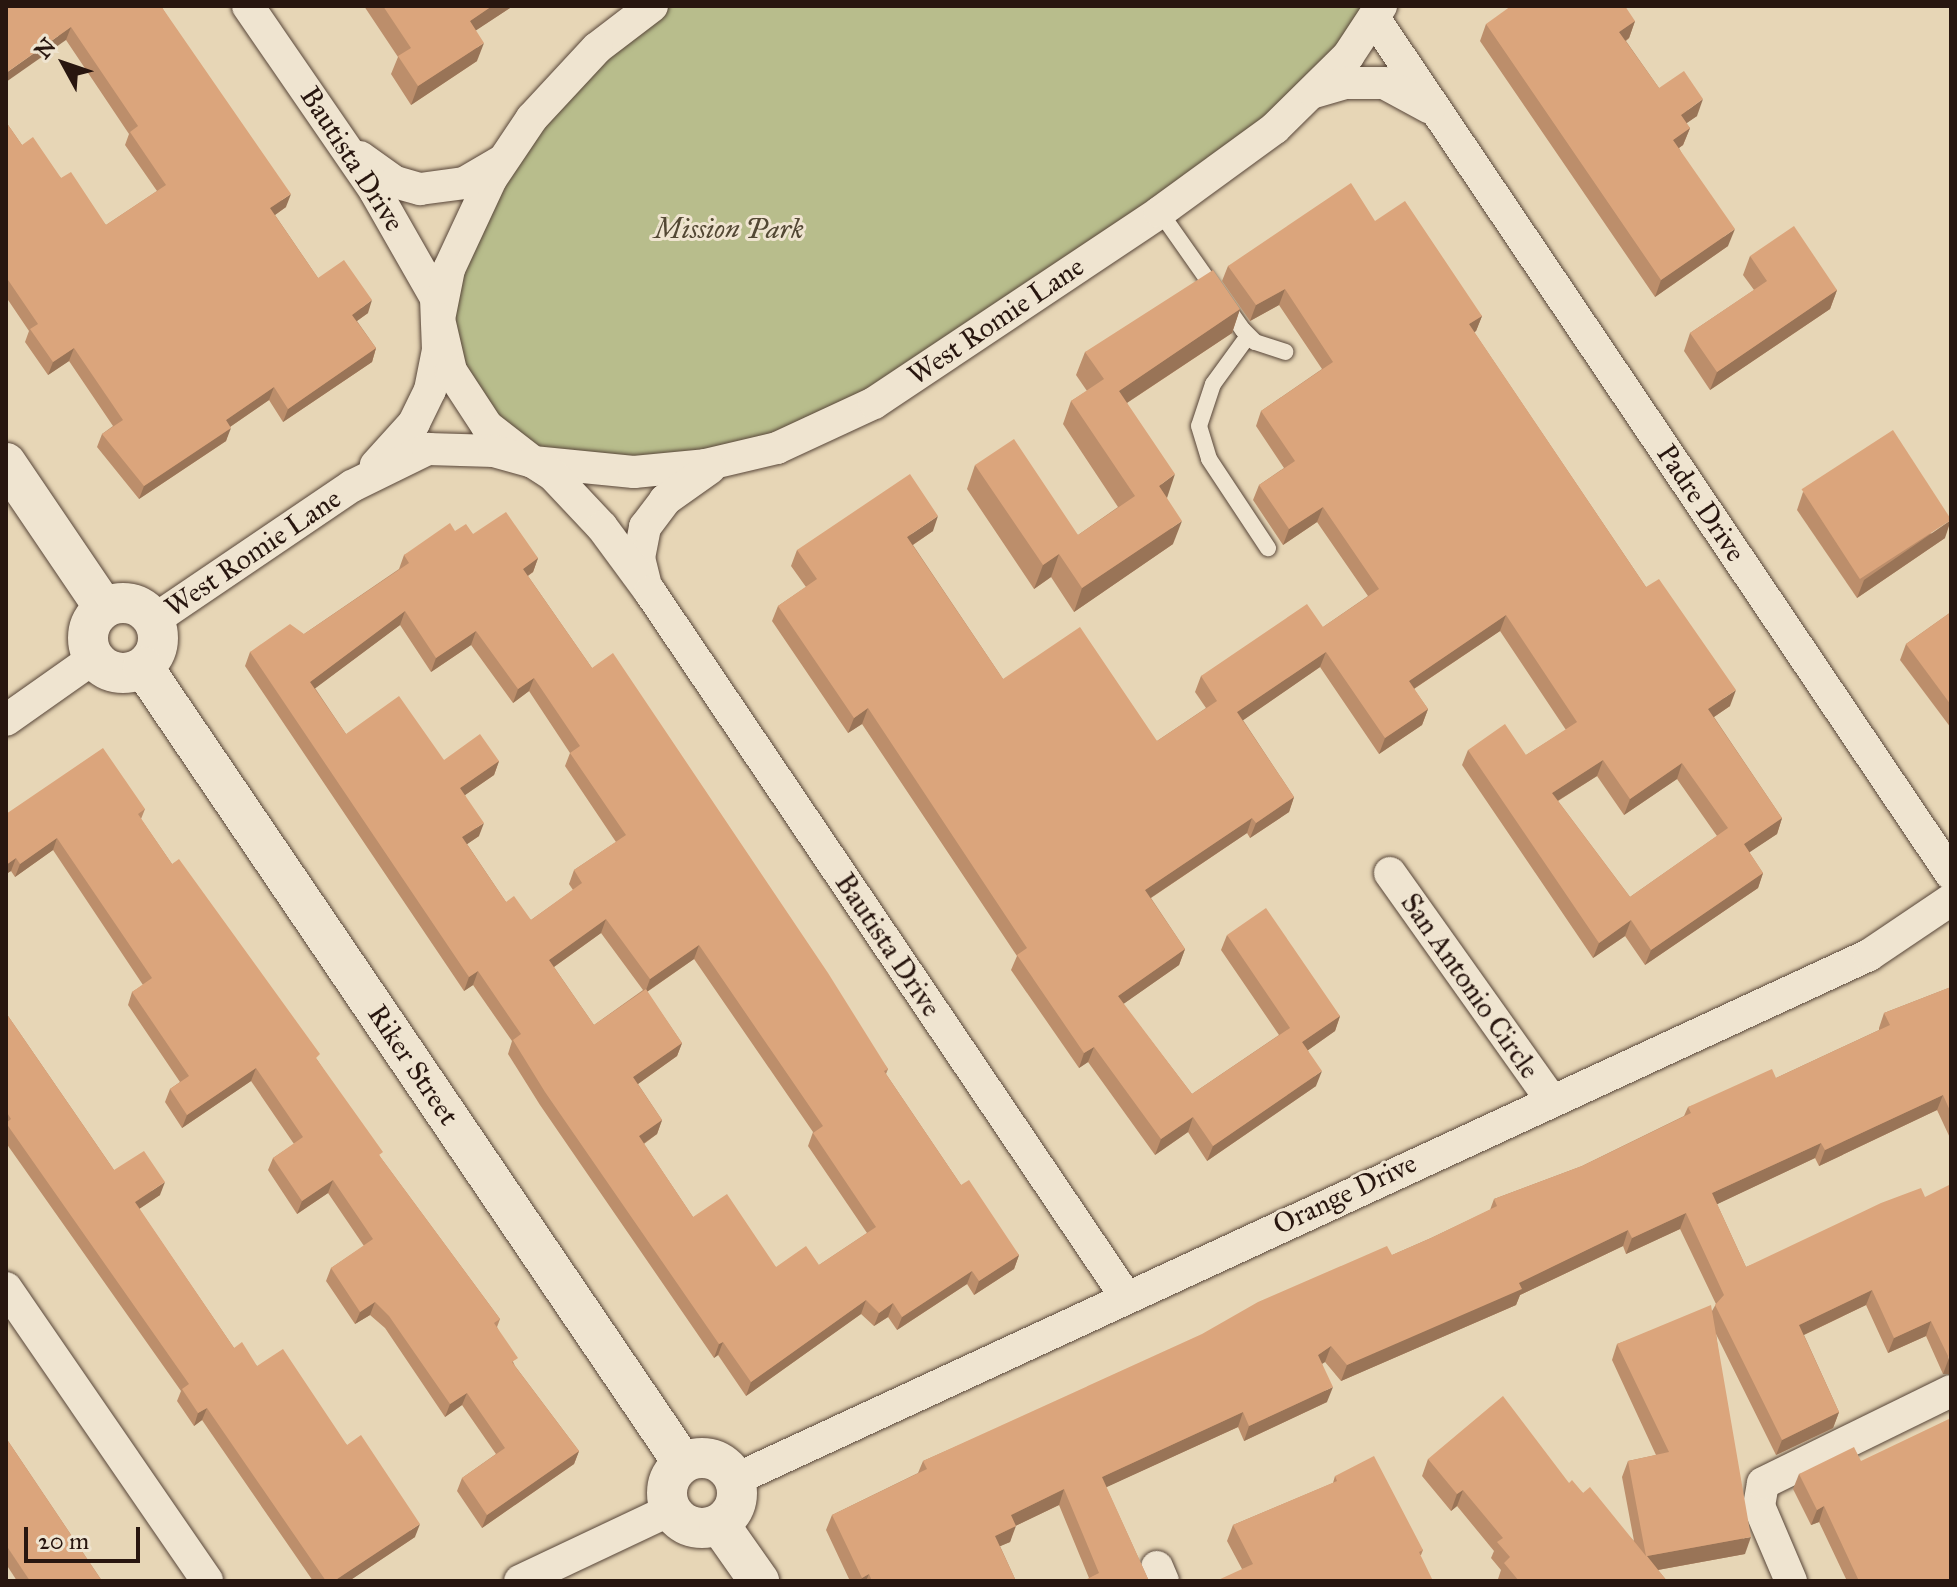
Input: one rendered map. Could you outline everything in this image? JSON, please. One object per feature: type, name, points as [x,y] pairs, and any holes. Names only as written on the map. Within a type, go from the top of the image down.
[{"type":"street","name":"Bautista Drive","points":[[248,6],[347,149],[416,256],[436,298],[439,319]]},
{"type":"street","name":"West Romie Lane","points":[[352,486],[401,441],[424,405],[436,362],[439,319],[459,243],[502,161],[564,80],[652,6]]},
{"type":"street","points":[[1378,12],[1450,132]]},
{"type":"street","name":"West Romie Lane","points":[[154,620],[352,486],[428,449],[471,448],[533,462],[634,472],[719,462],[777,448],[874,403],[1242,154],[1314,92],[1378,12]]},
{"type":"street","points":[[1314,92],[1346,83],[1384,83],[1417,98],[1450,132]]},
{"type":"street","name":"Padre Drive","points":[[1450,132],[1951,874]]},
{"type":"street","points":[[347,149],[395,182],[420,189],[464,183],[502,161]]},
{"type":"street","name":"West Romie Lane","points":[[439,319],[451,371],[474,409],[533,462]]},
{"type":"street","name":"Bautista Drive","points":[[533,462],[582,502],[650,592],[1126,1297]]},
{"type":"street","points":[[650,592],[639,558],[645,527],[665,500],[719,462]]},
{"type":"street","points":[[6,463],[104,608]]},
{"type":"street","points":[[126,603],[154,620],[158,646],[143,667],[117,673],[94,658],[89,631],[104,608],[126,603]]},
{"type":"street","points":[[6,720],[94,658]]},
{"type":"street","name":"Riker Street","points":[[143,667],[683,1463]]},
{"type":"street","name":"San Antonio Circle","points":[[1390,873],[1550,1098]]},
{"type":"street","name":"Orange Drive","points":[[734,1480],[1550,1098],[1869,955],[1951,900]]},
{"type":"street","points":[[6,1288],[207,1581]]},
{"type":"street","points":[[1791,1581],[1759,1506],[1763,1483],[1951,1391]]},
{"type":"street","points":[[713,1459],[734,1480],[736,1500],[719,1524],[686,1525],[670,1510],[669,1479],[683,1463],[713,1459]]},
{"type":"street","points":[[520,1581],[670,1510]]},
{"type":"street","points":[[719,1524],[759,1581]]},
{"type":"lane","points":[[1160,212],[1248,336],[1285,352]]},
{"type":"lane","points":[[1248,336],[1213,384],[1199,426],[1209,459],[1268,548]]},
{"type":"green space","name":"Mission Park","points":[[652,6],[1381,6],[1314,92],[823,429],[587,471],[487,426],[442,298],[491,179]]},
{"type":"building","points":[[6,6],[161,6],[291,194],[270,208],[318,278],[344,260],[372,300],[352,315],[376,348],[288,409],[274,387],[226,420],[231,428],[144,486],[102,434],[123,420],[74,348],[53,362],[30,329],[38,324],[6,277],[6,122],[22,145],[33,137],[61,178],[71,172],[106,225],[166,185],[130,132],[138,126],[71,27],[6,73]]},
{"type":"building","points":[[383,6],[492,6],[470,21],[484,43],[418,86],[398,56],[411,48]]},
{"type":"building","points":[[1511,6],[1625,6],[1635,21],[1619,32],[1659,88],[1684,71],[1703,99],[1681,115],[1690,128],[1673,140],[1735,229],[1661,280],[1486,24]]},
{"type":"building","points":[[1351,183],[1375,221],[1405,201],[1482,316],[1469,324],[1646,587],[1659,579],[1736,690],[1708,709],[1782,818],[1744,844],[1763,873],[1651,950],[1631,920],[1599,943],[1468,750],[1505,724],[1526,755],[1577,722],[1506,615],[1409,681],[1428,709],[1385,738],[1326,652],[1237,712],[1294,797],[1256,823],[1252,818],[1145,890],[1185,949],[1118,996],[1192,1094],[1290,1028],[1227,935],[1266,908],[1340,1016],[1302,1042],[1322,1071],[1213,1146],[1193,1117],[1161,1139],[1094,1047],[1084,1053],[1017,955],[1027,948],[868,708],[854,718],[778,606],[817,579],[797,550],[910,474],[938,516],[907,537],[1003,679],[1080,627],[1157,741],[1217,701],[1201,676],[1307,604],[1323,627],[1379,589],[1323,507],[1289,529],[1259,485],[1295,461],[1261,411],[1333,362],[1285,289],[1256,305],[1228,266]],"holes":[[[1603,760],[1630,799],[1682,763],[1728,828],[1630,897],[1552,793]]]},
{"type":"building","points":[[1794,226],[1837,290],[1717,372],[1690,333],[1767,281],[1750,256]]},
{"type":"building","points":[[1213,270],[1240,309],[1119,391],[1175,474],[1159,486],[1182,521],[1082,588],[1059,554],[1043,565],[975,465],[1014,439],[1078,535],[1135,496],[1071,401],[1104,379],[1085,352]]},
{"type":"building","points":[[1893,430],[1951,520],[1860,579],[1802,489]]},
{"type":"building","points":[[506,512],[538,558],[523,569],[592,668],[613,653],[828,973],[888,1069],[884,1071],[961,1185],[969,1180],[1019,1255],[979,1281],[972,1271],[902,1317],[893,1303],[879,1313],[866,1300],[751,1382],[723,1342],[719,1344],[545,1092],[513,1040],[521,1034],[478,971],[469,977],[250,652],[290,624],[304,634],[409,563],[404,555],[450,523],[455,531],[466,524],[473,534]],"holes":[[[405,611],[436,658],[476,631],[518,689],[534,678],[580,746],[570,753],[626,835],[574,870],[582,883],[531,920],[514,896],[506,902],[462,837],[484,823],[460,788],[499,761],[480,734],[444,760],[399,696],[346,734],[310,682]],[[606,919],[650,979],[699,945],[823,1126],[813,1133],[876,1227],[819,1265],[806,1246],[776,1267],[727,1194],[693,1217],[639,1136],[662,1120],[633,1077],[682,1043],[646,989],[594,1025],[549,960]]]},
{"type":"building","points":[[1951,612],[1951,705],[1906,644]]},
{"type":"building","points":[[103,748],[145,809],[138,814],[172,864],[179,859],[320,1054],[316,1058],[383,1152],[379,1155],[500,1319],[494,1323],[518,1358],[512,1362],[579,1451],[487,1515],[462,1478],[505,1448],[467,1393],[450,1404],[389,1316],[375,1302],[360,1312],[331,1268],[373,1239],[333,1180],[302,1201],[273,1158],[303,1137],[256,1068],[187,1115],[170,1089],[189,1076],[132,992],[152,978],[57,838],[20,864],[16,858],[6,865],[6,814]]},
{"type":"building","points":[[1951,987],[1951,1113],[1943,1095],[1825,1150],[1821,1143],[1712,1193],[1746,1267],[1881,1203],[1921,1188],[1925,1197],[1951,1184],[1951,1359],[1931,1321],[1894,1338],[1872,1290],[1799,1325],[1839,1412],[1782,1440],[1715,1305],[1724,1295],[1686,1213],[1632,1238],[1628,1230],[1519,1283],[1522,1289],[1347,1365],[1331,1346],[1318,1355],[1333,1387],[1249,1426],[1243,1412],[1102,1477],[1149,1581],[1083,1581],[1099,1573],[1064,1489],[1011,1515],[1016,1526],[995,1536],[1016,1581],[872,1581],[869,1574],[862,1578],[832,1515],[927,1469],[923,1461],[1202,1334],[1258,1302],[1387,1246],[1392,1255],[1431,1238],[1497,1206],[1494,1199],[1582,1166],[1691,1113],[1688,1107],[1772,1069],[1776,1078],[1890,1025],[1884,1013]]},
{"type":"building","points":[[6,1013],[114,1170],[144,1151],[165,1182],[135,1202],[234,1348],[242,1342],[257,1366],[283,1349],[347,1445],[361,1435],[420,1524],[334,1581],[326,1581],[207,1408],[198,1413],[182,1389],[189,1384],[6,1123],[11,1119],[6,1111]]},
{"type":"building","points":[[1711,1305],[1751,1537],[1647,1556],[1667,1581],[1519,1581],[1504,1563],[1510,1557],[1497,1542],[1503,1538],[1463,1490],[1457,1494],[1428,1459],[1503,1396],[1569,1483],[1572,1480],[1583,1493],[1590,1487],[1646,1556],[1628,1461],[1669,1452],[1617,1344]]},
{"type":"building","points":[[1951,1418],[1951,1581],[1859,1581],[1824,1506],[1817,1510],[1799,1474],[1854,1447],[1861,1461]]},
{"type":"building","points":[[6,1438],[102,1581],[30,1581],[6,1545]]},
{"type":"building","points":[[1374,1456],[1423,1550],[1419,1552],[1433,1581],[1216,1581],[1253,1564],[1233,1525],[1337,1481],[1335,1476]]}]
